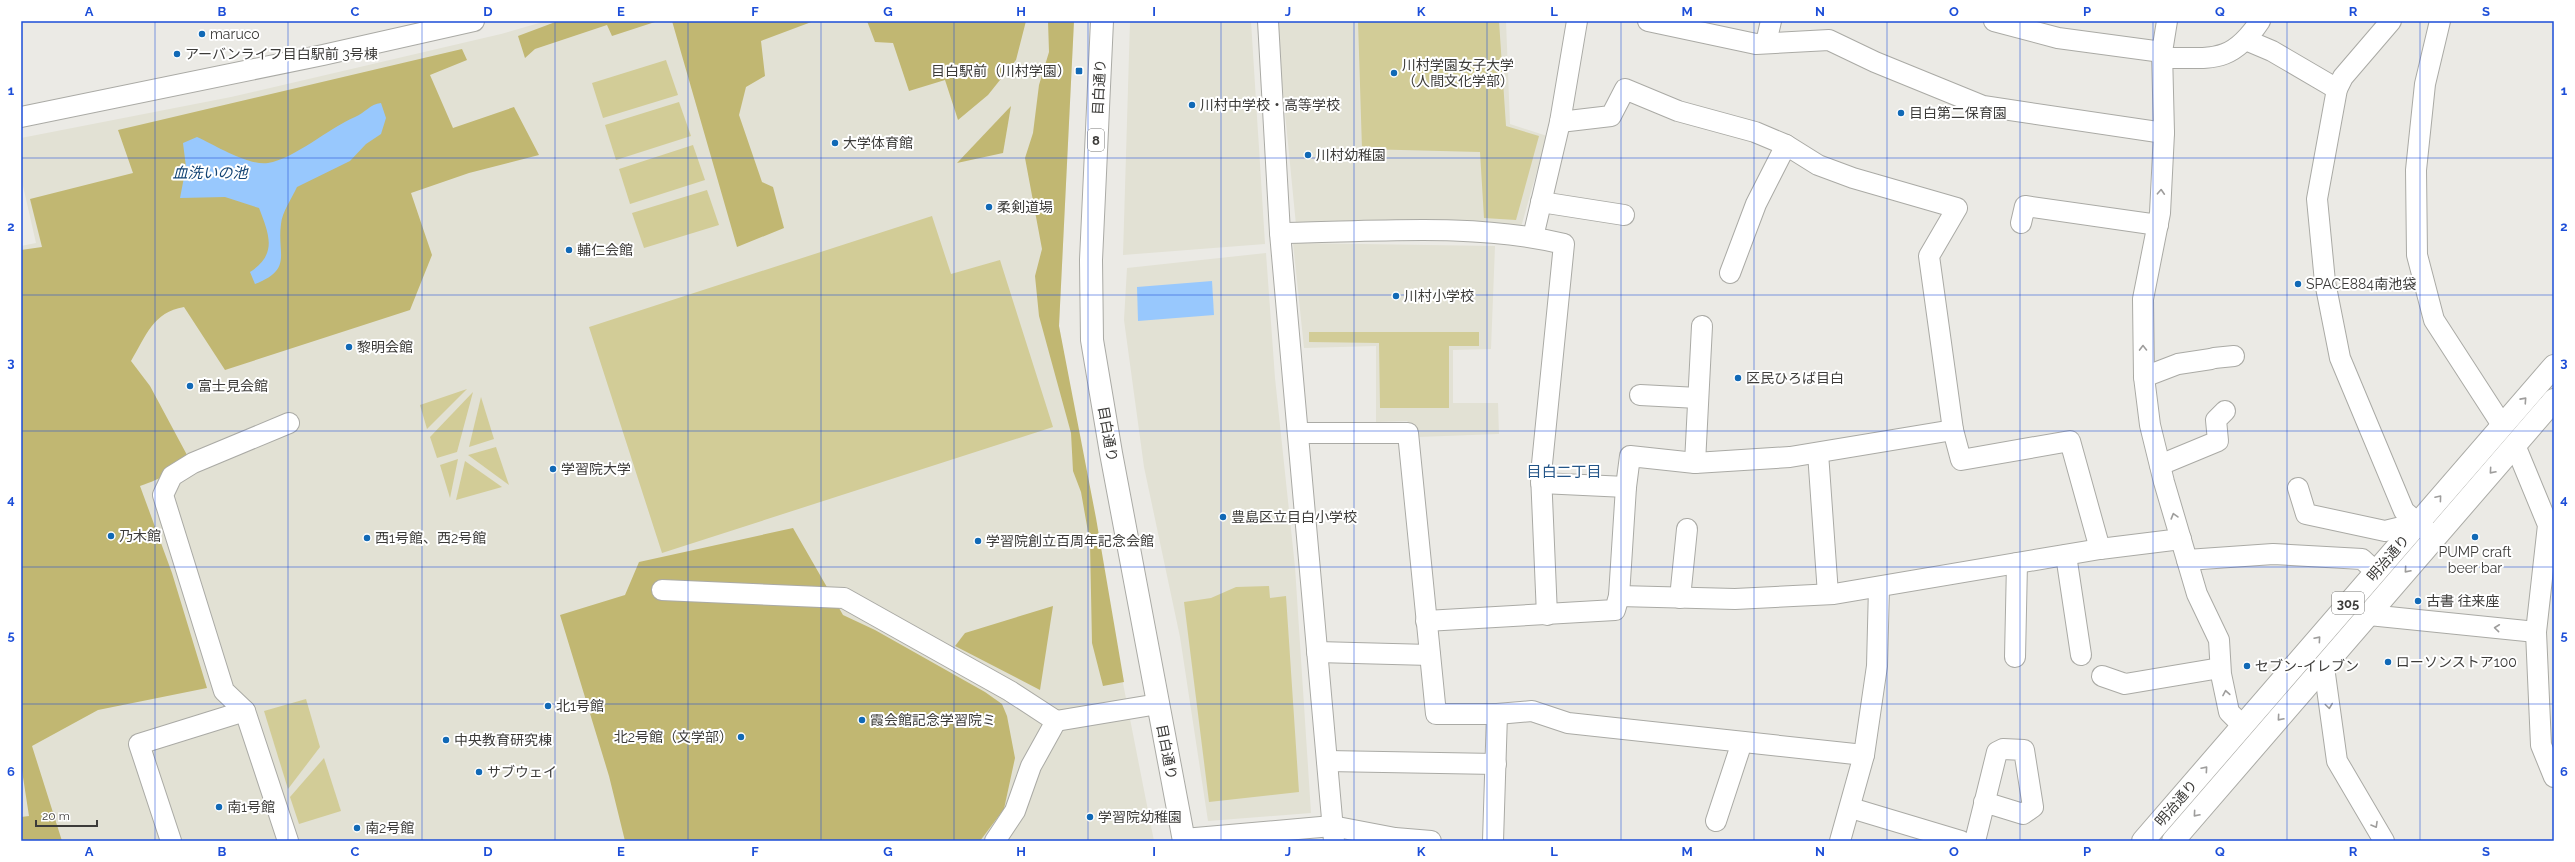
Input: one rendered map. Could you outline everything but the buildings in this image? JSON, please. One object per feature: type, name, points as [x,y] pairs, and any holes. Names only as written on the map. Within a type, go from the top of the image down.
[{"type":"main road","name":"目白通り","points":[[1102,21],[1091,260],[1092,340],[1111,454],[1184,840]]},
{"type":"main road","name":"明治通り","points":[[2145,840],[2554,366]]},
{"type":"main road","name":"明治通り","points":[[2173,841],[2554,400]]},
{"type":"street","points":[[21,117],[323,55],[474,21]]},
{"type":"street","points":[[1268,21],[1280,233],[1299,433],[1333,834]]},
{"type":"street","points":[[1533,237],[1560,122],[1577,21]]},
{"type":"street","points":[[1648,21],[1756,44],[1829,40],[1875,62],[1984,106],[2164,133]]},
{"type":"street","points":[[1766,43],[1771,21]]},
{"type":"street","points":[[1994,21],[2058,38],[2162,55],[2221,57],[2246,40],[2260,21]]},
{"type":"street","points":[[2167,21],[2162,55],[2164,133],[2158,225],[2142,300],[2144,377],[2150,425],[2181,540],[2197,594],[2219,640],[2220,668],[2229,712],[2243,726]]},
{"type":"street","points":[[2391,21],[2343,77],[2336,89],[2317,199],[2325,282],[2340,358],[2404,511],[2435,538]]},
{"type":"street","points":[[2440,21],[2425,84],[2416,170],[2417,255],[2434,320],[2502,425]]},
{"type":"street","points":[[2246,40],[2272,51],[2336,89]]},
{"type":"street","points":[[1560,122],[1612,116],[1625,89],[1678,111],[1755,132],[1786,145],[1818,164],[1854,178],[1956,208],[1929,256],[1953,430],[1961,460],[2070,441],[2100,549]]},
{"type":"street","points":[[1730,273],[1756,204],[1786,145]]},
{"type":"street","points":[[1541,202],[1624,215]]},
{"type":"street","points":[[2021,223],[2025,206],[2158,225]]},
{"type":"street","points":[[1280,233],[1454,232],[1533,237],[1564,244],[1541,483],[1547,615]]},
{"type":"street","points":[[1695,462],[1702,326]]},
{"type":"street","points":[[2144,377],[2178,364],[2234,356]]},
{"type":"street","points":[[1640,395],[1698,398]]},
{"type":"street","points":[[2160,465],[2218,441],[2216,420],[2225,411]]},
{"type":"street","points":[[288,841],[245,711],[224,691],[163,495],[172,476],[193,463],[289,423]]},
{"type":"street","points":[[1426,621],[1615,610],[1619,596],[1626,487],[1630,456],[1695,462],[1790,457],[1953,430]]},
{"type":"street","points":[[1299,433],[1408,433],[1436,714],[1497,714],[1532,711],[1568,723],[1864,755]]},
{"type":"street","points":[[2514,445],[2548,525],[2549,559],[2536,632],[2546,694],[2548,744],[2554,777]]},
{"type":"street","points":[[1818,453],[1828,594]]},
{"type":"street","points":[[1541,483],[1626,487]]},
{"type":"street","points":[[2298,488],[2306,514],[2385,530],[2418,523]]},
{"type":"street","points":[[1680,598],[1686,529]]},
{"type":"street","points":[[1619,596],[1735,599],[1828,594],[1879,587],[2100,549],[2181,540]]},
{"type":"street","points":[[2187,560],[2272,554],[2362,559],[2376,572]]},
{"type":"street","points":[[2066,555],[2081,655]]},
{"type":"street","points":[[2015,657],[2017,563]]},
{"type":"street","points":[[1840,841],[1851,808],[1864,755],[1877,666],[1879,587]]},
{"type":"street","points":[[662,590],[844,598],[1010,691],[1056,721],[1158,704]]},
{"type":"street","points":[[2368,615],[2536,632]]},
{"type":"street","points":[[1317,652],[1430,655]]},
{"type":"street","points":[[2324,667],[2337,761],[2384,841]]},
{"type":"street","points":[[2102,676],[2125,684],[2220,668]]},
{"type":"street","points":[[171,841],[139,744],[245,711]]},
{"type":"street","points":[[1493,841],[1497,714]]},
{"type":"street","points":[[995,841],[1015,811],[1031,766],[1056,721]]},
{"type":"street","points":[[1716,822],[1742,742]]},
{"type":"street","points":[[1326,761],[1496,764]]},
{"type":"street","points":[[1975,841],[1984,802]]},
{"type":"street","points":[[1851,808],[1961,841]]},
{"type":"street","points":[[1184,840],[1333,834],[1431,841]]},
{"type":"shaded area","name":"学習院大学","points":[[546,21],[1074,21],[1059,326],[1109,612],[1154,841],[21,841],[21,246],[36,243],[21,177],[21,138],[231,97],[501,34]]},
{"type":"shaded area","points":[[558,21],[658,21],[612,36],[607,25],[535,49],[525,58],[518,36]]},
{"type":"shaded area","points":[[672,21],[814,21],[761,41],[765,76],[746,87],[739,115],[762,182],[773,187],[784,228],[737,247]]},
{"type":"shaded area","points":[[867,21],[1026,21],[1016,60],[988,95],[958,120],[945,80],[909,91],[893,43],[875,42]]},
{"type":"shaded area","points":[[1048,21],[1074,21],[1059,326],[1096,518],[1124,682],[1103,686],[1092,643],[1090,543],[1081,492],[1073,471],[1071,433],[1039,316],[1035,276],[1042,249],[1025,158],[1033,133],[1039,85],[1049,52]]},
{"type":"shaded area","name":"川村中学校・高等学校","points":[[1130,21],[1251,21],[1265,244],[1123,255]]},
{"type":"shaded area","name":"川村学園女子大学 （人間文化学部）","points":[[1276,21],[1506,21],[1510,124],[1547,136],[1521,227],[1296,225]]},
{"type":"shaded area","points":[[1358,21],[1499,21],[1506,126],[1539,136],[1516,220],[1484,218],[1480,152],[1362,149]]},
{"type":"shaded area","points":[[462,49],[467,60],[430,75],[453,128],[514,107],[539,155],[469,173],[411,193],[432,255],[410,310],[225,370],[184,307],[165,314],[146,334],[131,361],[150,386],[187,455],[166,474],[140,486],[172,573],[207,688],[98,710],[32,746],[62,841],[21,841],[21,817],[29,816],[21,764],[21,250],[42,247],[30,199],[133,173],[118,130]]},
{"type":"shaded area","points":[[666,60],[678,95],[603,118],[592,83]]},
{"type":"shaded area","points":[[679,102],[691,136],[616,160],[605,125]]},
{"type":"shaded area","points":[[1011,106],[1003,153],[957,163]]},
{"type":"shaded area","points":[[693,145],[705,180],[630,204],[619,169]]},
{"type":"shaded area","points":[[707,190],[719,225],[644,248],[632,213]]},
{"type":"shaded area","points":[[932,216],[951,274],[1000,260],[1053,427],[662,553],[589,327]]},
{"type":"shaded area","name":"川村小学校","points":[[1293,243],[1495,246],[1491,349],[1453,350],[1453,403],[1498,403],[1499,434],[1417,437],[1415,428],[1407,421],[1376,422],[1376,346],[1304,348]]},
{"type":"shaded area","name":"豊島区立目白小学校","points":[[1266,253],[1275,378],[1295,567],[1311,813],[1208,821],[1180,637],[1144,467],[1124,320],[1127,268]]},
{"type":"shaded area","points":[[1309,332],[1479,332],[1479,346],[1449,346],[1449,408],[1380,408],[1379,343],[1309,342]]},
{"type":"shaded area","points":[[467,389],[427,429],[420,405]]},
{"type":"shaded area","points":[[473,392],[457,452],[437,458],[430,437]]},
{"type":"shaded area","points":[[481,397],[494,439],[469,447]]},
{"type":"shaded area","points":[[496,447],[509,485],[468,455]]},
{"type":"shaded area","points":[[458,459],[450,498],[440,465]]},
{"type":"shaded area","points":[[465,461],[502,487],[456,500]]},
{"type":"shaded area","points":[[793,528],[843,615],[875,630],[985,692],[1002,704],[1007,716],[1015,758],[1004,809],[980,841],[625,841],[609,776],[560,615],[625,595],[639,562]]},
{"type":"shaded area","points":[[1269,586],[1270,598],[1286,596],[1299,792],[1209,802],[1184,602],[1211,598],[1236,587]]},
{"type":"shaded area","points":[[1053,606],[1040,690],[955,646],[965,633]]},
{"type":"shaded area","points":[[306,699],[320,747],[288,789],[264,711]]},
{"type":"shaded area","points":[[324,758],[341,811],[299,824],[290,797]]},
{"type":"water","name":"血洗いの池","points":[[381,103],[386,118],[381,134],[366,144],[350,161],[297,187],[282,219],[280,235],[281,260],[279,267],[275,273],[255,284],[250,272],[265,258],[269,243],[266,226],[259,208],[225,197],[180,198],[186,167],[183,143],[197,137],[241,158],[260,163],[268,163],[289,156],[371,107]]},
{"type":"water","points":[[1212,281],[1214,315],[1138,321],[1137,287]]},
{"type":"place","name":"maruco","points":[[202,34]]},
{"type":"place","name":"アーバンライフ目白駅前 3号棟","points":[[177,54]]},
{"type":"place","name":"目白駅前（川村学園）","points":[[1079,71]]},
{"type":"place","name":"川村学園女子大学 （人間文化学部）","points":[[1394,73]]},
{"type":"place","name":"川村中学校・高等学校","points":[[1192,105]]},
{"type":"place","name":"目白第二保育園","points":[[1901,113]]},
{"type":"place","name":"大学体育館","points":[[835,143]]},
{"type":"place","name":"川村幼稚園","points":[[1308,155]]},
{"type":"place","name":"柔剣道場","points":[[989,207]]},
{"type":"place","name":"輔仁会館","points":[[569,250]]},
{"type":"place","name":"SPACE884南池袋","points":[[2298,284]]},
{"type":"place","name":"川村小学校","points":[[1396,296]]},
{"type":"place","name":"黎明会館","points":[[349,347]]},
{"type":"place","name":"区民ひろば目白","points":[[1738,378]]},
{"type":"place","name":"富士見会館","points":[[190,386]]},
{"type":"place","name":"学習院大学","points":[[553,469]]},
{"type":"place","name":"豊島区立目白小学校","points":[[1223,517]]},
{"type":"place","name":"乃木館","points":[[111,536]]},
{"type":"place","name":"PUMP craft beer bar","points":[[2475,537]]},
{"type":"place","name":"西1号館、西2号館","points":[[367,538]]},
{"type":"place","name":"学習院創立百周年記念会館","points":[[978,541]]},
{"type":"place","name":"古書 往来座","points":[[2418,601]]},
{"type":"place","name":"ローソンストア100","points":[[2388,662]]},
{"type":"place","name":"セブン-イレブン","points":[[2247,666]]},
{"type":"place","name":"北1号館","points":[[548,706]]},
{"type":"place","name":"霞会館記念学習院ミ","points":[[862,720]]},
{"type":"place","name":"北2号館（文学部）","points":[[741,737]]},
{"type":"place","name":"中央教育研究棟","points":[[446,740]]},
{"type":"place","name":"サブウェイ","points":[[479,772]]},
{"type":"place","name":"南1号館","points":[[219,807]]},
{"type":"place","name":"学習院幼稚園","points":[[1090,817]]},
{"type":"place","name":"南2号館","points":[[357,828]]},
{"type":"district","name":"目白二丁目","points":[[1564,472]]}]
